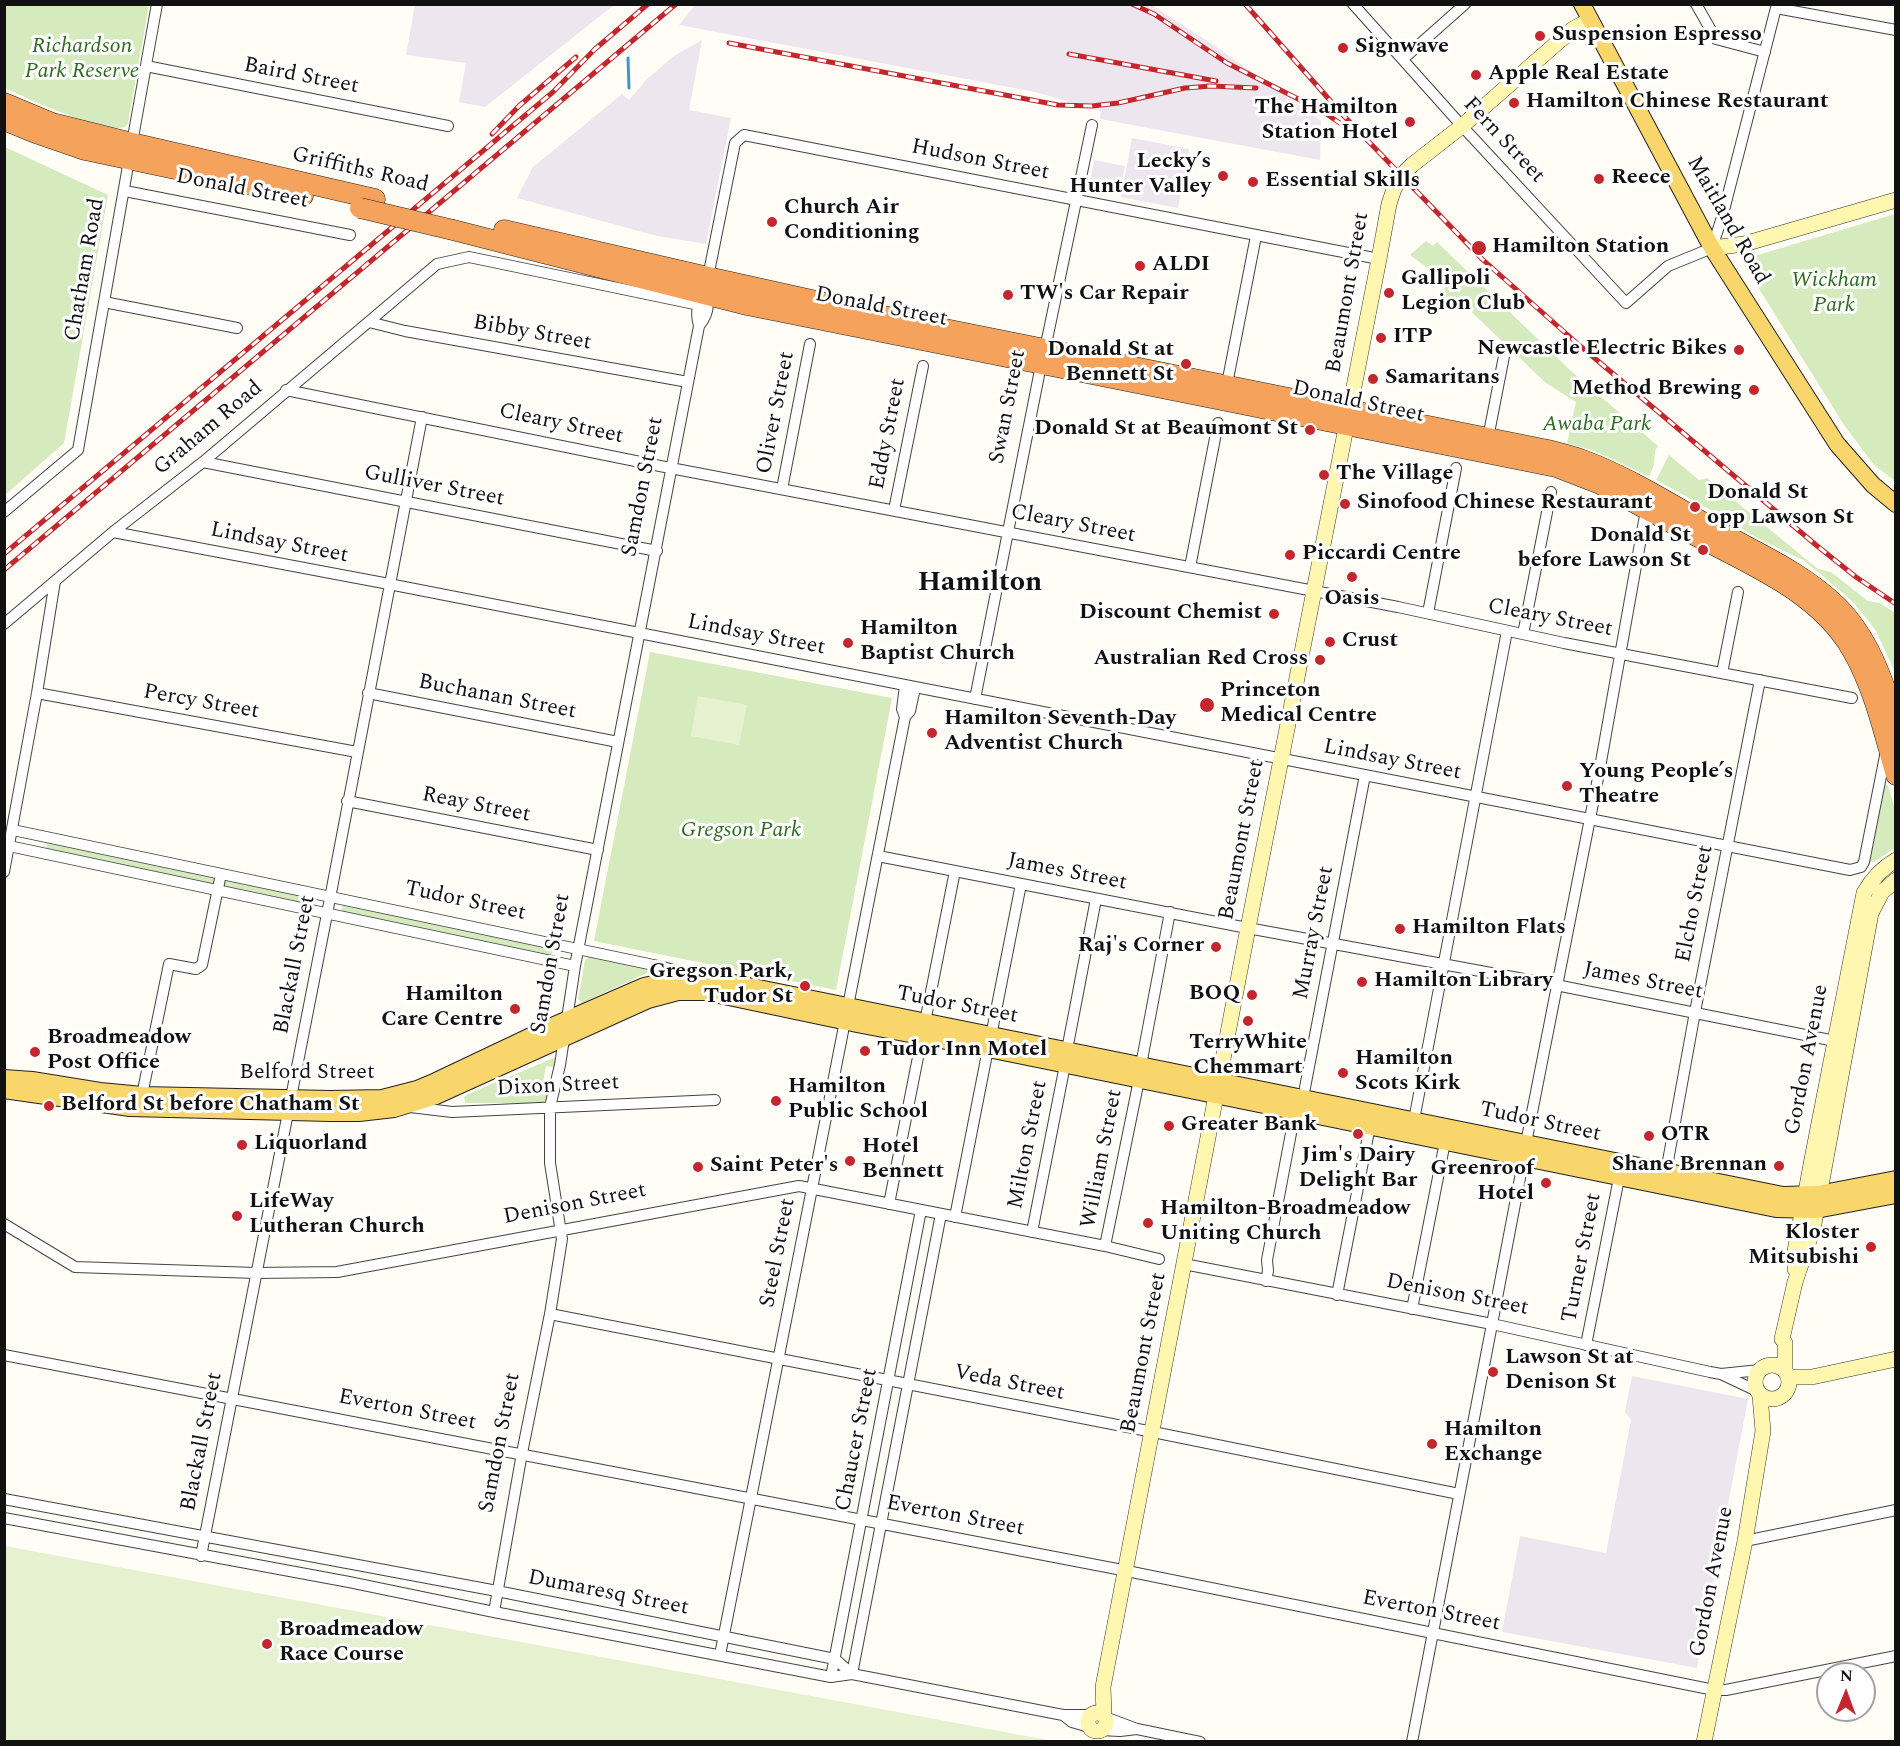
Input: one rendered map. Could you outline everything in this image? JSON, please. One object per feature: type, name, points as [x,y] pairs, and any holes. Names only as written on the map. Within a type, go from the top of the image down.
[{"type":"highway","name":"Griffiths Road","points":[[4,103],[131,151],[458,225],[704,293]]},
{"type":"highway","name":"Griffiths Road","points":[[4,120],[85,150],[131,151]]},
{"type":"highway","name":"Donald Street","points":[[704,293],[920,324],[1043,357],[1348,418],[1556,467],[1648,501],[1787,568],[1813,586],[1837,606],[1856,630],[1872,656],[1885,685],[1896,721]]},
{"type":"highway","name":"Donald Street","points":[[1043,357],[1227,384],[1348,418],[1488,438],[1548,450],[1582,460],[1774,577],[1804,597],[1830,620],[1851,648],[1867,679],[1896,775]]},
{"type":"main road","name":"Maitland Road","points":[[1582,4],[1706,251],[1837,444],[1873,485],[1896,504]]},
{"type":"main road","name":"Beaumont Street","points":[[1095,1726],[1097,1698],[1103,1687],[1153,1432],[1248,928],[1389,204],[1397,181],[1412,165],[1462,126],[1573,29],[1590,20]]},
{"type":"main road","points":[[1706,251],[1744,244],[1896,200]]},
{"type":"main road","name":"Gordon Avenue","points":[[1765,1367],[1777,1343],[1782,1339],[1795,1282],[1795,1251],[1811,1202],[1841,1042],[1864,893],[1879,872],[1896,860]]},
{"type":"main road","name":"Gordon Avenue","points":[[1841,1042],[1871,913],[1882,892],[1896,880]]},
{"type":"main road","points":[[1871,913],[1887,899],[1896,896]]},
{"type":"main road","name":"Tudor Street","points":[[695,977],[734,982],[846,1014]]},
{"type":"main road","name":"Belford Street","points":[[4,1090],[130,1108],[289,1105],[368,1099],[403,1093],[436,1081],[644,986],[695,977]]},
{"type":"main road","name":"Tudor Street","points":[[662,996],[686,991],[705,992],[846,1014],[1299,1105],[1414,1120],[1618,1178],[1776,1209],[1896,1179]]},
{"type":"main road","name":"Belford Street","points":[[4,1078],[100,1091],[289,1105],[359,1113],[404,1106],[436,1096],[632,1007],[662,996]]},
{"type":"main road","name":"Tudor Street","points":[[1299,1105],[1370,1126],[1445,1142],[1525,1150],[1666,1172],[1811,1202],[1896,1195]]},
{"type":"main road","name":"Gordon Avenue","points":[[1763,1431],[1772,1416],[1784,1384],[1785,1343],[1782,1339]]},
{"type":"main road","points":[[1784,1384],[1779,1366],[1765,1367],[1754,1382],[1759,1393],[1768,1399],[1784,1384],[1896,1359]]},
{"type":"main road","name":"Gordon Avenue","points":[[1704,1742],[1745,1541],[1763,1431],[1759,1393]]},
{"type":"street","name":"Chatham Road","points":[[4,512],[78,450],[157,4]]},
{"type":"street","name":"Fern Street","points":[[1353,4],[1626,303],[1668,266],[1706,251]]},
{"type":"street","points":[[1403,59],[1465,4]]},
{"type":"street","points":[[1696,4],[1716,39],[1765,52]]},
{"type":"street","points":[[1706,251],[1777,6],[1896,30]]},
{"type":"street","name":"Baird Street","points":[[146,66],[448,126]]},
{"type":"street","name":"Swan Street","points":[[975,699],[1092,124]]},
{"type":"street","name":"Samdon Street","points":[[494,1612],[562,1239],[550,1163],[550,1107],[559,1072],[578,949],[699,326],[705,319],[708,302],[704,293],[735,143],[744,135],[750,136]]},
{"type":"street","name":"Hudson Street","points":[[750,136],[1379,259]]},
{"type":"street","name":"Donald Street","points":[[124,191],[350,235]]},
{"type":"street","points":[[1227,384],[1256,236]]},
{"type":"street","name":"Donald Street","points":[[438,264],[469,257],[704,293]]},
{"type":"street","name":"Graham Road","points":[[4,624],[113,532],[203,462],[438,264]]},
{"type":"street","points":[[104,302],[237,327]]},
{"type":"street","name":"Bibby Street","points":[[369,322],[405,331],[688,382]]},
{"type":"street","name":"Oliver Street","points":[[782,489],[810,344]]},
{"type":"street","points":[[1488,438],[1505,351]]},
{"type":"street","name":"Eddy Street","points":[[894,510],[923,366]]},
{"type":"street","name":"Cleary Street","points":[[286,390],[672,468],[1428,613],[1508,631],[1852,698]]},
{"type":"street","name":"Blackall Street","points":[[201,1556],[422,417]]},
{"type":"street","points":[[1190,567],[1218,423]]},
{"type":"street","name":"Gulliver Street","points":[[203,462],[657,550]]},
{"type":"street","points":[[1428,613],[1456,468]]},
{"type":"street","points":[[1523,634],[1551,492]]},
{"type":"street","points":[[1412,1742],[1621,653],[1648,501]]},
{"type":"street","name":"Lindsay Street","points":[[113,532],[1850,870],[1861,867],[1864,862],[1887,745]]},
{"type":"street","points":[[4,872],[55,581]]},
{"type":"street","points":[[1722,673],[1738,592]]},
{"type":"street","points":[[1414,1120],[1508,631]]},
{"type":"street","name":"Elcho Street","points":[[1666,1172],[1760,680]]},
{"type":"street","name":"Steel Street","points":[[720,1655],[905,717],[910,711],[910,687]]},
{"type":"street","name":"Percy Street","points":[[37,693],[357,752]]},
{"type":"street","name":"Buchanan Street","points":[[368,693],[618,742]]},
{"type":"street","name":"Murray Street","points":[[1266,1281],[1267,1260],[1333,943],[1365,775]]},
{"type":"street","name":"Reay Street","points":[[347,801],[597,850]]},
{"type":"street","name":"Tudor Street","points":[[13,830],[663,967],[695,977]]},
{"type":"street","name":"Tudor Street","points":[[9,846],[575,966]]},
{"type":"street","name":"James Street","points":[[878,856],[1556,985],[1841,1042]]},
{"type":"street","points":[[889,1204],[955,871]]},
{"type":"street","points":[[142,1095],[169,964],[196,969],[202,965],[221,874]]},
{"type":"street","points":[[955,1217],[1021,884]]},
{"type":"street","name":"Milton Street","points":[[1032,1232],[1096,899]]},
{"type":"street","name":"William Street","points":[[1105,1246],[1170,912]]},
{"type":"street","name":"Dixon Street","points":[[404,1106],[452,1112],[715,1100]]},
{"type":"street","points":[[1337,1294],[1370,1126]]},
{"type":"street","points":[[1412,1309],[1445,1142]]},
{"type":"street","name":"Turner Street","points":[[1586,1345],[1618,1178]]},
{"type":"street","name":"Denison Street","points":[[4,1224],[75,1267],[256,1274],[337,1272],[799,1186],[1105,1246],[1159,1259]]},
{"type":"street","name":"Chaucer Street","points":[[831,1677],[890,1381],[921,1210]]},
{"type":"street","name":"Chaucer Street","points":[[852,1674],[941,1214]]},
{"type":"street","name":"Denison Street","points":[[1184,1264],[1492,1324],[1721,1374],[1759,1393]]},
{"type":"street","name":"Veda Street","points":[[550,1314],[1459,1494]]},
{"type":"street","name":"Everton Street","points":[[4,1355],[1126,1570],[1714,1690],[1726,1690],[1896,1656]]},
{"type":"street","name":"Denison Street","points":[[1721,1374],[1765,1367]]},
{"type":"street","name":"Dumaresq Street","points":[[4,1499],[497,1591],[835,1659]]},
{"type":"street","points":[[1745,1541],[1896,1510]]},
{"type":"street","points":[[82,1533],[86,1515]]},
{"type":"street","name":"Dumaresq Street","points":[[4,1518],[349,1582],[831,1677],[852,1674],[1063,1715],[1072,1722],[1137,1729],[1200,1742]]},
{"type":"street","points":[[349,1582],[351,1564]]},
{"type":"street","points":[[835,1659],[852,1674]]},
{"type":"shaded area","points":[[614,4],[485,107],[459,102],[466,63],[406,55],[415,5]]},
{"type":"shaded area","points":[[696,4],[1152,5],[1215,46],[1321,121],[1320,160],[1100,119],[1101,111],[1035,92],[679,25]]},
{"type":"shaded area","points":[[702,40],[689,110],[731,118],[706,244],[657,236],[517,198],[533,167],[622,94],[629,100],[647,79],[674,56]]},
{"type":"shaded area","points":[[1132,138],[1189,149],[1178,208],[1121,197]]},
{"type":"shaded area","points":[[1094,160],[1125,166],[1119,195],[1089,189]]},
{"type":"shaded area","points":[[1632,1376],[1748,1399],[1697,1668],[1502,1632],[1520,1536],[1606,1553],[1631,1420],[1625,1412]]},
{"type":"green space","name":"Richardson Park Reserve","points":[[5,4],[149,5],[128,123],[125,127],[114,128],[83,120],[5,88]]},
{"type":"green space","points":[[5,147],[108,195],[64,443],[5,495]]},
{"type":"green space","name":"Wickham Park","points":[[1896,214],[1895,481],[1874,465],[1844,425],[1741,260]]},
{"type":"green space","name":"Awaba Park","points":[[1426,241],[1433,246],[1437,242],[1570,370],[1658,446],[1649,477],[1599,453],[1567,443],[1576,402],[1546,383],[1460,301],[1443,297],[1446,282],[1410,255]]},
{"type":"green space","points":[[1669,455],[1699,480],[1707,478],[1818,569],[1831,572],[1868,601],[1880,603],[1895,613],[1895,672],[1876,631],[1868,620],[1852,601],[1803,560],[1759,539],[1656,480]]},
{"type":"green space","name":"Gregson Park","points":[[650,652],[892,698],[836,990],[594,941]]},
{"type":"green space","points":[[698,696],[747,705],[739,745],[691,736]]},
{"type":"green space","points":[[1885,785],[1888,785],[1895,810],[1895,848],[1874,862],[1870,862]]},
{"type":"green space","points":[[47,842],[215,877],[214,885],[46,849]]},
{"type":"green space","points":[[225,880],[314,898],[312,906],[224,887]]},
{"type":"green space","points":[[343,905],[553,949],[552,956],[341,912]]},
{"type":"green space","points":[[593,956],[648,968],[649,972],[582,1003],[578,999],[585,960]]},
{"type":"green space","points":[[556,1057],[554,1067],[546,1066],[541,1094],[549,1096],[543,1103],[465,1103],[464,1097],[468,1094]]},
{"type":"green space","name":"Broadmeadow Race Course","points":[[5,1546],[1053,1741],[5,1741]]},
{"type":"waterway","points":[[628,58],[629,88]]},
{"type":"railway","points":[[4,554],[553,92],[595,49],[648,4]]},
{"type":"railway","points":[[4,570],[676,4]]},
{"type":"railway","points":[[1132,4],[1154,14],[1227,63],[1322,111],[1350,130]]},
{"type":"railway","points":[[1245,4],[1343,115],[1482,259],[1579,345],[1816,545],[1856,577],[1896,604]]},
{"type":"railway","points":[[729,43],[1058,105],[1092,106],[1118,103],[1185,88],[1211,86],[1256,88]]},
{"type":"railway","points":[[1069,54],[1216,81]]},
{"type":"railway","points":[[492,134],[519,106],[576,57]]},
{"type":"place","name":"Suspension Espresso","points":[[1540,36]]},
{"type":"place","name":"Signwave","points":[[1343,48]]},
{"type":"place","name":"Apple Real Estate","points":[[1476,75]]},
{"type":"place","name":"Hamilton Chinese Restaurant","points":[[1514,103]]},
{"type":"place","name":"The Hamilton Station Hotel","points":[[1410,122]]},
{"type":"place","name":"Lecky’s Hunter Valley","points":[[1223,176]]},
{"type":"place","name":"Reece","points":[[1599,179]]},
{"type":"place","name":"Essential Skills","points":[[1253,182]]},
{"type":"place","name":"Church Air Conditioning","points":[[772,222]]},
{"type":"place","name":"Hamilton Station","points":[[1479,248]]},
{"type":"place","name":"ALDI","points":[[1140,266]]},
{"type":"place","name":"Gallipoli Legion Club","points":[[1389,293]]},
{"type":"place","name":"TW's Car Repair","points":[[1008,295]]},
{"type":"place","name":"ITP","points":[[1381,338]]},
{"type":"place","name":"Newcastle Electric Bikes","points":[[1739,350]]},
{"type":"place","name":"Donald St at Bennett St","points":[[1186,364]]},
{"type":"place","name":"Samaritans","points":[[1373,379]]},
{"type":"place","name":"Method Brewing","points":[[1754,390]]},
{"type":"place","name":"Donald St at Beaumont St","points":[[1310,430]]},
{"type":"place","name":"The Village","points":[[1324,475]]},
{"type":"place","name":"Sinofood Chinese Restaurant","points":[[1345,504]]},
{"type":"place","name":"Donald St opp Lawson St","points":[[1695,507]]},
{"type":"place","name":"Donald St before Lawson St","points":[[1703,550]]},
{"type":"place","name":"Piccardi Centre","points":[[1290,555]]},
{"type":"place","name":"Oasis","points":[[1352,577]]},
{"type":"place","name":"Discount Chemist","points":[[1274,614]]},
{"type":"place","name":"Crust","points":[[1330,642]]},
{"type":"place","name":"Hamilton Baptist Church","points":[[848,643]]},
{"type":"place","name":"Australian Red Cross","points":[[1320,660]]},
{"type":"place","name":"Princeton Medical Centre","points":[[1207,705]]},
{"type":"place","name":"Hamilton Seventh-Day Adventist Church","points":[[932,733]]},
{"type":"place","name":"Young People’s Theatre","points":[[1567,786]]},
{"type":"place","name":"Hamilton Flats","points":[[1400,929]]},
{"type":"place","name":"Raj's Corner","points":[[1216,947]]},
{"type":"place","name":"Hamilton Library","points":[[1362,982]]},
{"type":"place","name":"Gregson Park, Tudor St","points":[[805,986]]},
{"type":"place","name":"BOQ","points":[[1252,995]]},
{"type":"place","name":"Hamilton Care Centre","points":[[515,1009]]},
{"type":"place","name":"TerryWhite Chemmart","points":[[1248,1021]]},
{"type":"place","name":"Tudor Inn Motel","points":[[865,1051]]},
{"type":"place","name":"Broadmeadow Post Office","points":[[35,1052]]},
{"type":"place","name":"Hamilton Scots Kirk","points":[[1343,1073]]},
{"type":"place","name":"Hamilton Public School","points":[[776,1101]]},
{"type":"place","name":"Belford St before Chatham St","points":[[49,1106]]},
{"type":"place","name":"Greater Bank","points":[[1169,1126]]},
{"type":"place","name":"Jim's Dairy Delight Bar","points":[[1358,1134]]},
{"type":"place","name":"OTR","points":[[1649,1136]]},
{"type":"place","name":"Liquorland","points":[[242,1145]]},
{"type":"place","name":"Hotel Bennett","points":[[850,1161]]},
{"type":"place","name":"Shane Brennan","points":[[1779,1166]]},
{"type":"place","name":"Saint Peter's","points":[[698,1167]]},
{"type":"place","name":"Greenroof Hotel","points":[[1546,1183]]},
{"type":"place","name":"LifeWay Lutheran Church","points":[[237,1216]]},
{"type":"place","name":"Hamilton-Broadmeadow Uniting Church","points":[[1148,1223]]},
{"type":"place","name":"Kloster Mitsubishi","points":[[1871,1247]]},
{"type":"place","name":"Lawson St at Denison St","points":[[1493,1372]]},
{"type":"place","name":"Hamilton Exchange","points":[[1432,1444]]},
{"type":"place","name":"Broadmeadow Race Course","points":[[267,1644]]},
{"type":"district","name":"Hamilton","points":[[980,585]]}]
